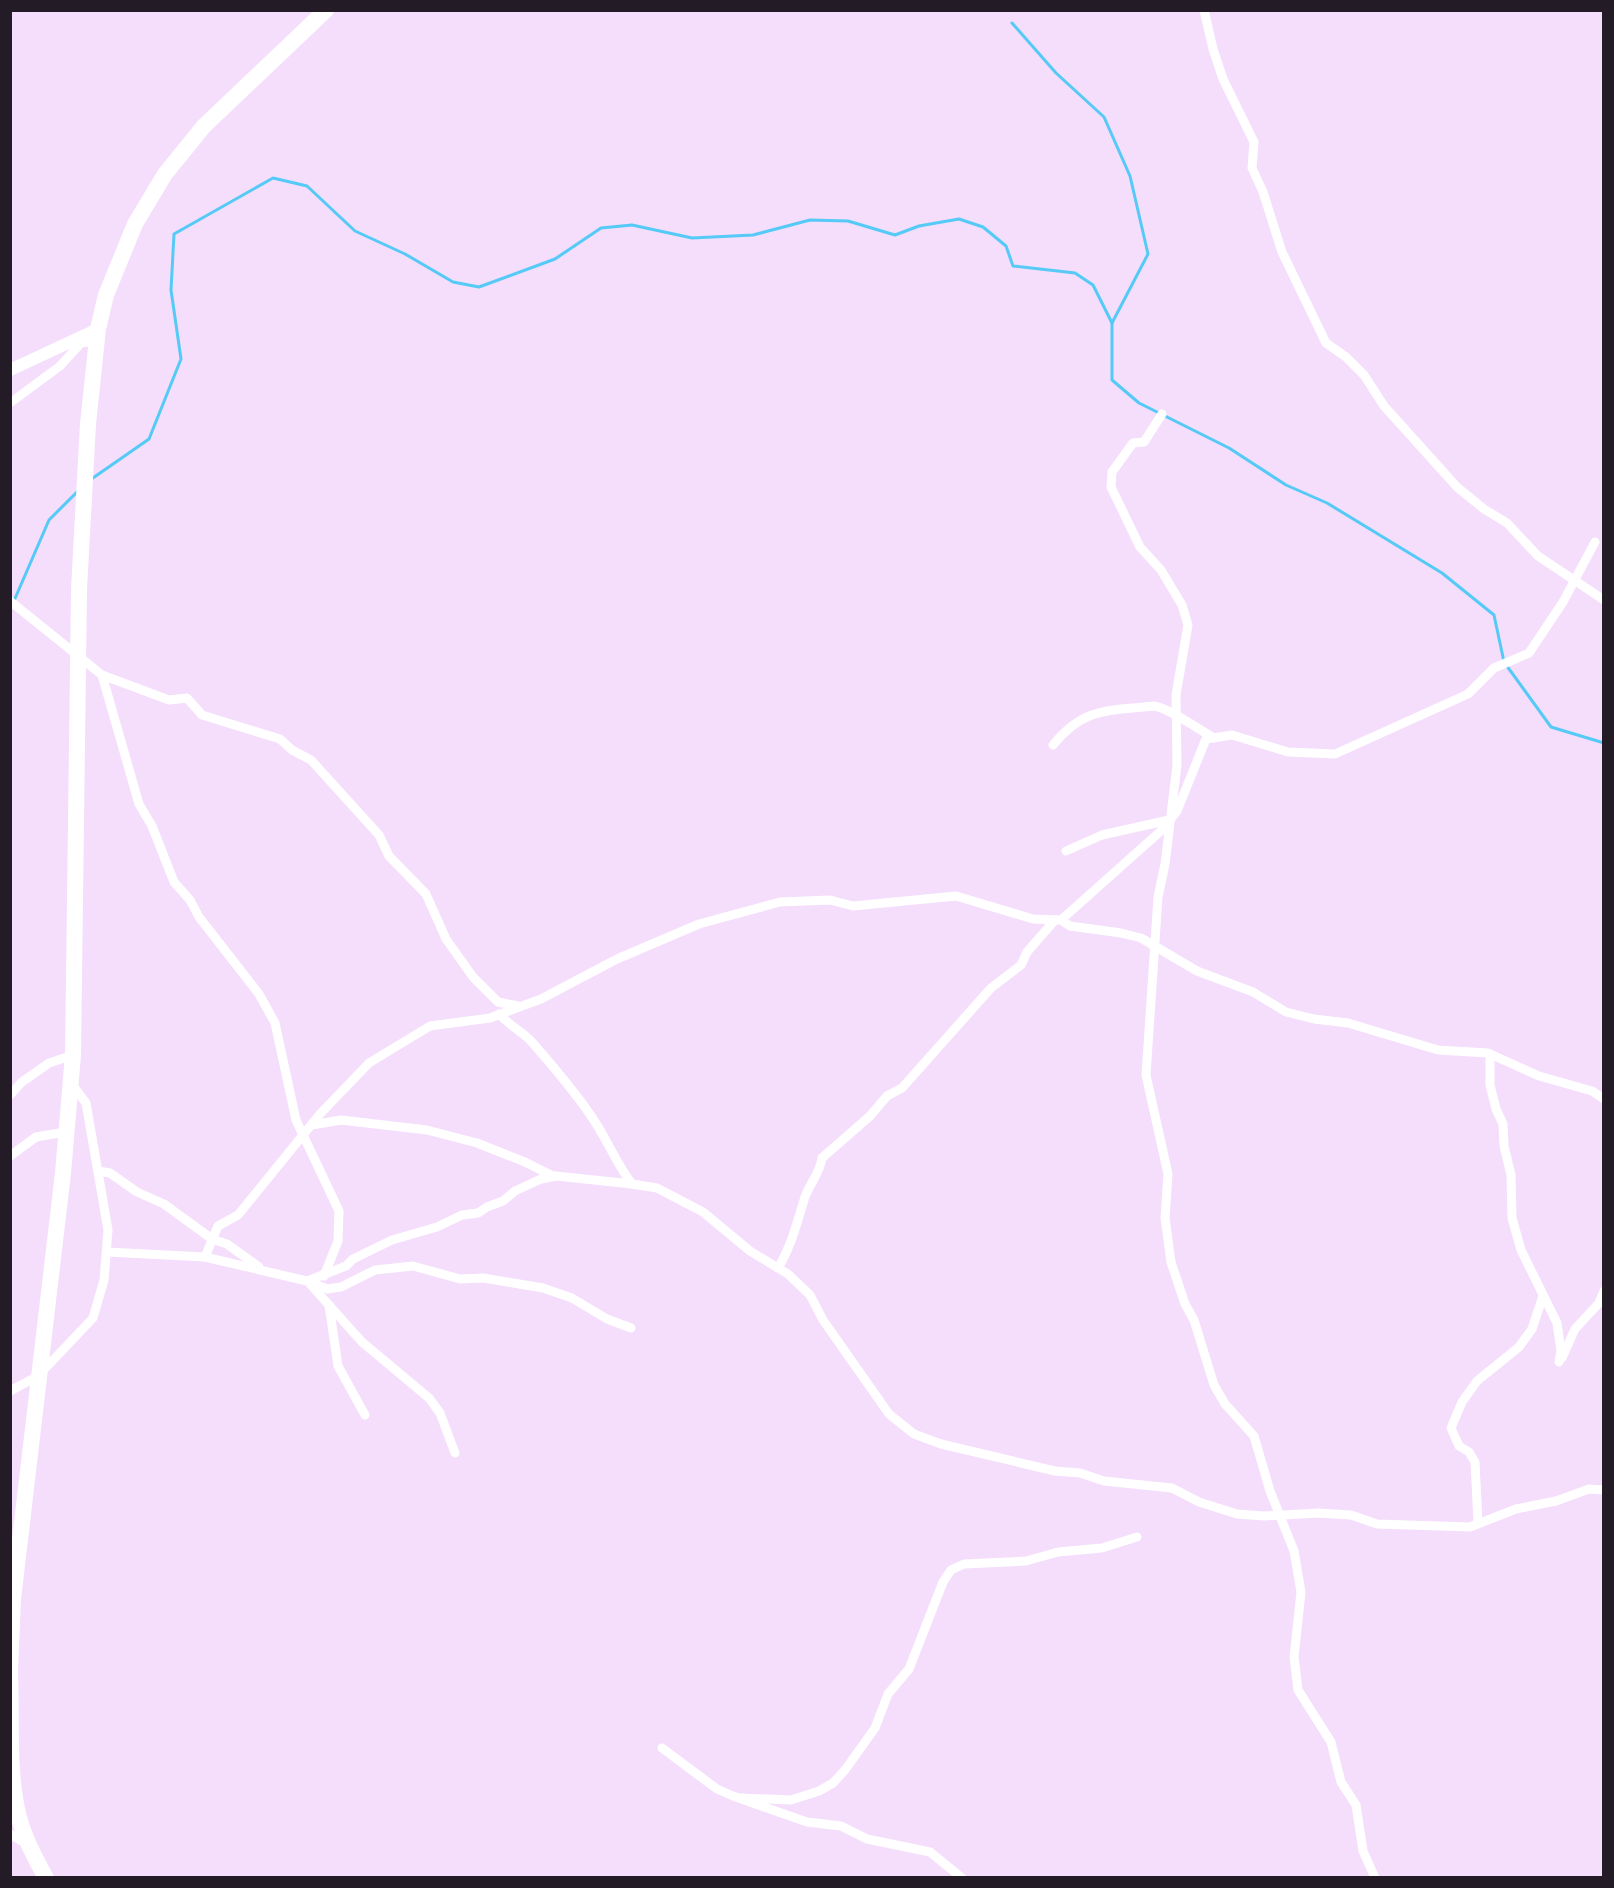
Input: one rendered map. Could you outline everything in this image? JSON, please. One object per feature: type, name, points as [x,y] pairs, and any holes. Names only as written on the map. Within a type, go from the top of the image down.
[{"type":"highway","points":[[46,1878],[29,1846],[17,1809],[10,1672],[13,1599],[63,1173],[64,1132],[73,1055],[78,654],[88,424],[97,335],[106,295],[135,224],[165,174],[204,126],[326,10]]},
{"type":"street","points":[[1204,10],[1223,79],[1254,142],[1252,168],[1263,192],[1282,252],[1326,343],[1346,357],[1364,375],[1384,406],[1457,487],[1484,509],[1507,523],[1538,556],[1604,600]]},
{"type":"street","points":[[10,370],[97,335]]},
{"type":"street","points":[[10,403],[60,366],[81,343],[97,335]]},
{"type":"street","points":[[1162,414],[1144,442],[1133,443],[1122,456],[1112,472],[1111,487],[1140,547],[1161,570],[1182,605],[1188,625],[1176,696],[1177,765],[1153,945],[1153,999],[1147,1032],[1146,1075],[1168,1174],[1165,1218],[1171,1262],[1185,1304],[1194,1320],[1214,1385],[1225,1404],[1254,1436],[1270,1491],[1281,1515],[1300,1576],[1300,1612],[1294,1657],[1298,1690],[1331,1742],[1341,1782],[1356,1805],[1363,1851],[1375,1878]]},
{"type":"street","points":[[778,1268],[792,1242],[806,1195],[820,1170],[822,1158],[870,1116],[887,1096],[903,1088],[986,994],[1021,964],[1027,952],[1058,920],[1103,881],[1126,865],[1170,820],[1177,811],[1206,739],[1232,735],[1288,752],[1335,754],[1362,744],[1468,694],[1494,668],[1529,653],[1575,581],[1595,542]]},
{"type":"street","points":[[10,601],[102,675],[169,700],[187,698],[202,716],[279,739],[292,750],[311,760],[379,835],[389,856],[426,894],[446,939],[473,977],[498,1002],[520,1006]]},
{"type":"street","points":[[102,675],[139,804],[152,826],[174,882],[190,900],[199,917],[259,994],[275,1023],[296,1120],[339,1211],[338,1241],[324,1276]]},
{"type":"street","points":[[1053,745],[1061,734],[1091,712],[1154,706],[1164,707],[1214,738]]},
{"type":"street","points":[[1066,851],[1102,835],[1170,820]]},
{"type":"street","points":[[205,1257],[218,1226],[244,1207],[309,1125],[369,1063],[430,1026],[490,1018],[576,982],[617,959],[699,924],[780,902],[830,900],[853,906],[956,896],[1034,919],[1058,920],[1070,926],[1130,934],[1197,971],[1253,992],[1286,1012],[1314,1019],[1348,1023],[1438,1050],[1490,1054],[1539,1076],[1592,1091],[1604,1099]]},
{"type":"street","points":[[499,1014],[511,1027],[530,1040],[559,1072],[590,1114],[619,1167],[632,1184]]},
{"type":"street","points":[[1490,1054],[1490,1085],[1496,1109],[1503,1124],[1504,1146],[1511,1175],[1512,1218],[1521,1250],[1557,1323],[1561,1352],[1559,1362],[1575,1329],[1599,1303],[1604,1291]]},
{"type":"street","points":[[10,1095],[22,1082],[49,1063],[73,1055]]},
{"type":"street","points":[[10,1391],[38,1376],[93,1318],[104,1280],[108,1230],[98,1171],[86,1102],[70,1081]]},
{"type":"street","points":[[309,1125],[340,1120],[428,1130],[470,1141],[509,1155],[553,1176],[657,1188],[703,1212],[750,1251],[778,1268],[810,1295],[822,1320],[889,1414],[914,1434],[941,1443],[1055,1471],[1080,1473],[1104,1482],[1172,1488],[1199,1502],[1236,1514],[1351,1515],[1377,1524],[1470,1527],[1515,1509],[1556,1502],[1589,1489],[1604,1490]]},
{"type":"street","points":[[10,1156],[36,1137],[64,1132]]},
{"type":"street","points":[[98,1171],[110,1173],[136,1192],[164,1204],[212,1239],[227,1244],[263,1269]]},
{"type":"street","points":[[307,1281],[324,1276],[392,1240],[437,1227],[462,1215],[478,1213],[487,1206],[503,1201],[524,1186],[553,1176]]},
{"type":"street","points":[[107,1252],[205,1257],[263,1269],[327,1289],[341,1287],[375,1270],[413,1266],[460,1279],[483,1278],[543,1288],[572,1298],[607,1319],[631,1328]]},
{"type":"street","points":[[307,1281],[362,1342],[429,1398],[440,1413],[455,1453]]},
{"type":"street","points":[[1478,1523],[1475,1462],[1469,1452],[1459,1446],[1451,1428],[1462,1402],[1477,1381],[1519,1347],[1532,1329],[1543,1296]]},
{"type":"street","points":[[330,1305],[338,1366],[364,1415]]},
{"type":"street","points":[[740,1798],[791,1800],[819,1791],[833,1783],[875,1728],[888,1694],[909,1669],[943,1582],[951,1570],[975,1562],[1026,1562],[1058,1552],[1102,1548],[1137,1537]]},
{"type":"street","points":[[662,1748],[717,1789],[807,1822],[841,1826],[867,1839],[930,1852],[962,1878]]},
{"type":"street","points":[[10,1834],[29,1846]]},
{"type":"waterway","points":[[1012,23],[1056,73],[1104,117],[1130,176],[1148,254],[1112,323],[1112,380],[1139,403],[1229,448],[1286,485],[1327,503],[1442,573],[1494,615],[1504,662],[1551,727],[1604,743]]},
{"type":"waterway","points":[[90,480],[149,439],[181,359],[171,290],[174,234],[273,178],[307,186],[355,231],[405,254],[453,282],[479,287],[555,259],[601,228],[632,225],[692,238],[753,235],[810,220],[848,221],[895,235],[919,226],[959,219],[983,227],[1006,246],[1013,266],[1075,273],[1093,285],[1112,323]]},
{"type":"waterway","points":[[10,610],[49,520],[79,490]]}]
